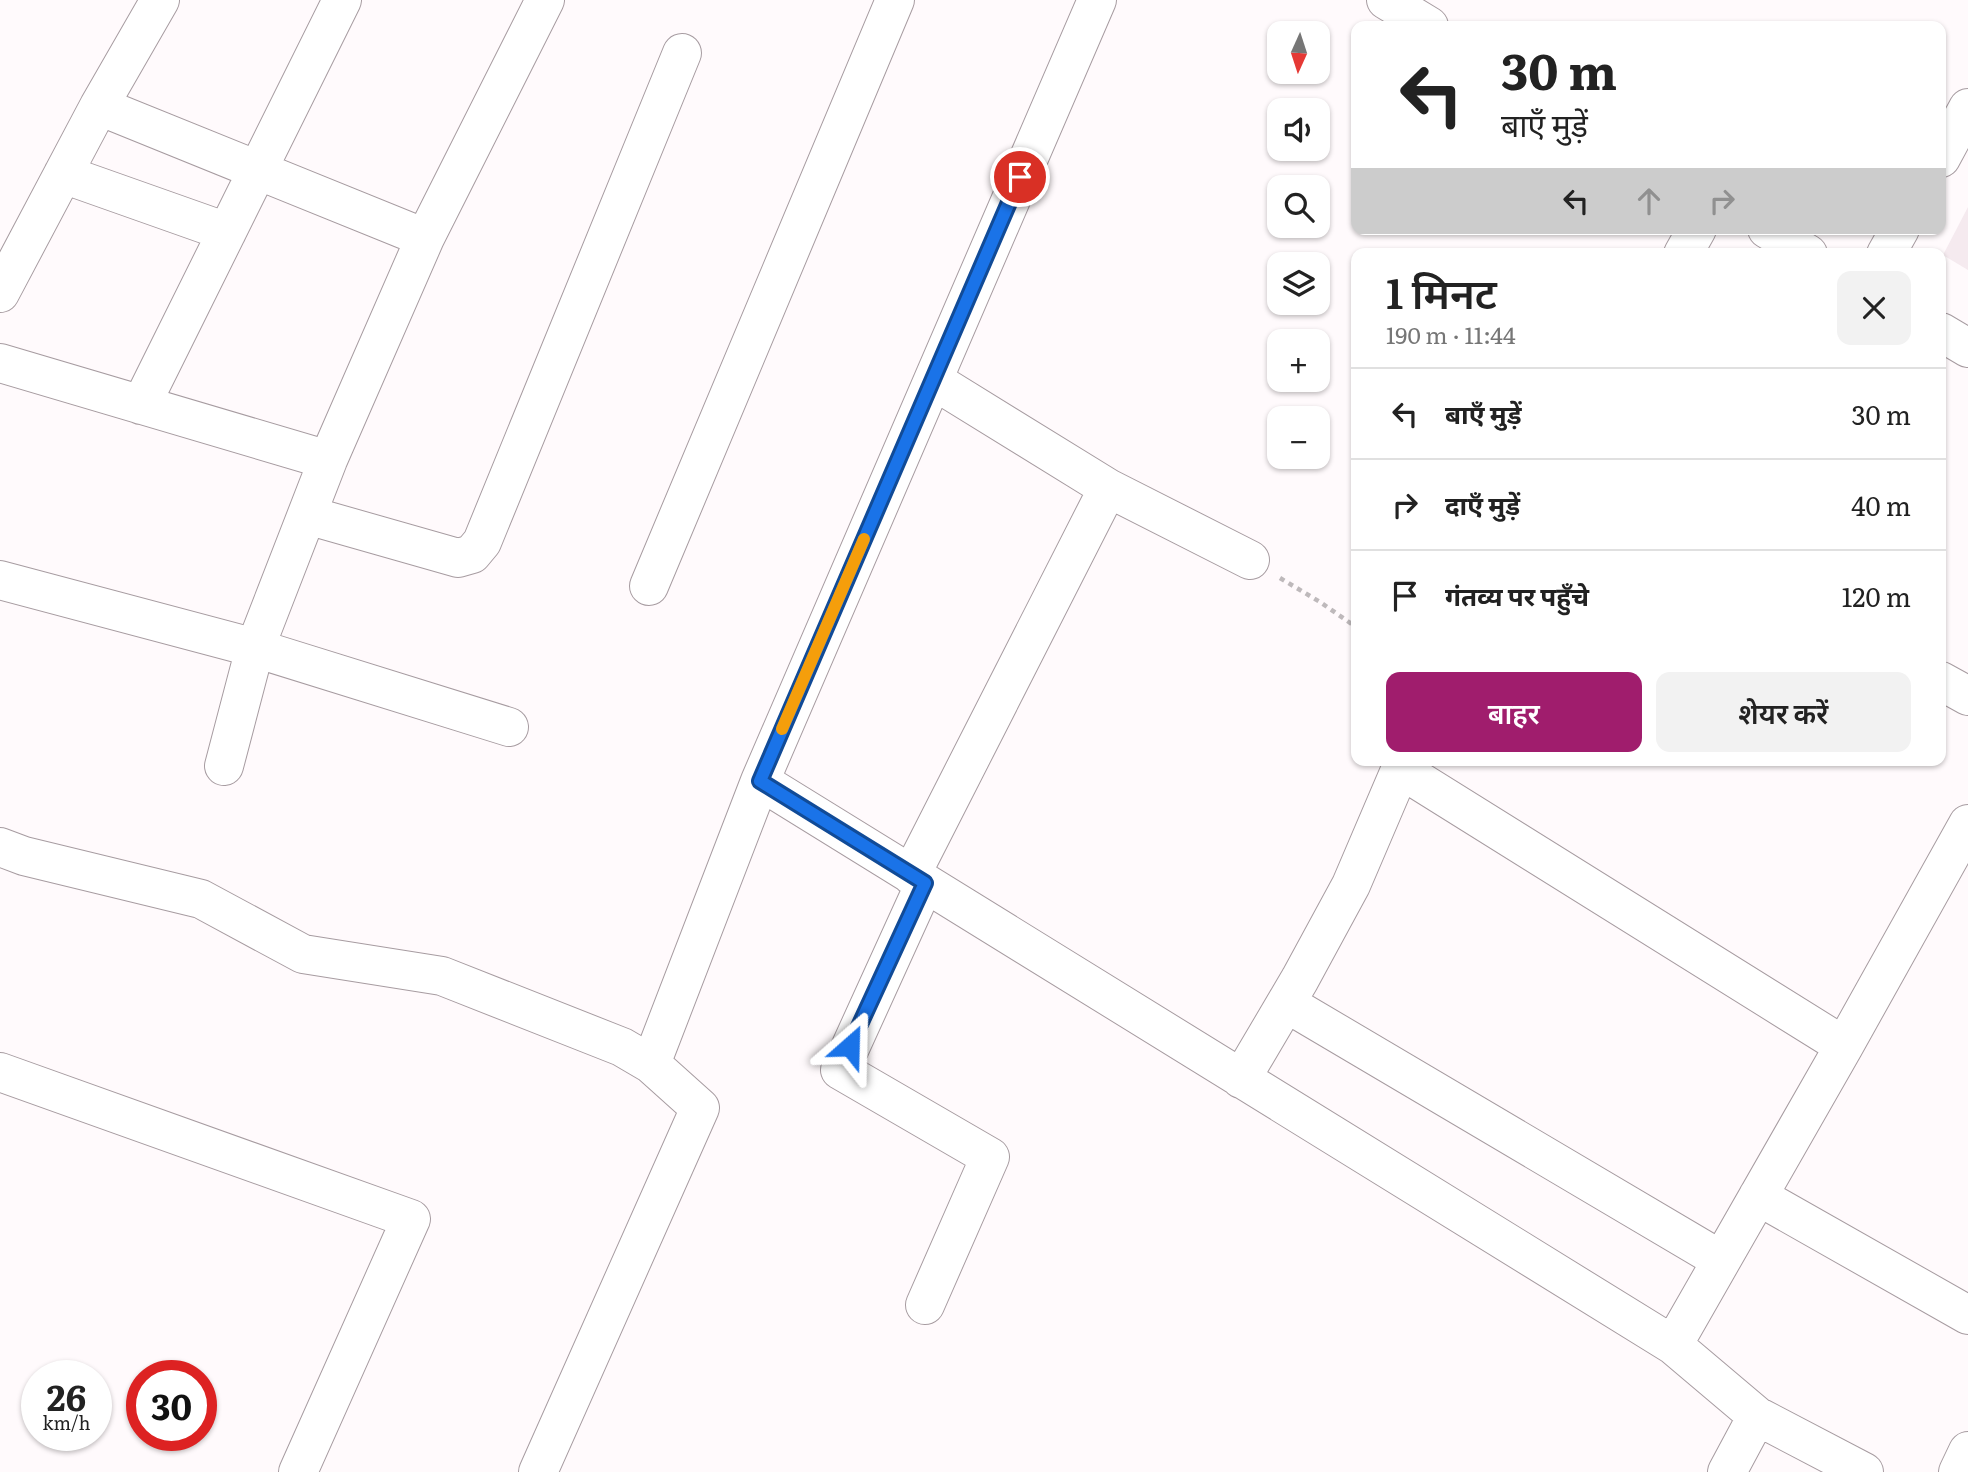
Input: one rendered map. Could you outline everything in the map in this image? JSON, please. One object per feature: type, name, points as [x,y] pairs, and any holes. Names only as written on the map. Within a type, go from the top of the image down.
[{"type":"street","points":[[0,293],[99,106],[160,0]]},
{"type":"street","points":[[141,405],[341,0]]},
{"type":"street","points":[[224,766],[255,648],[328,460],[425,238],[545,0]]},
{"type":"street","points":[[649,586],[895,0]]},
{"type":"street","points":[[651,1064],[760,781],[1097,0]]},
{"type":"street","points":[[1386,0],[1421,21]]},
{"type":"street","points":[[307,514],[458,558],[472,554],[482,542],[682,53]]},
{"type":"street","points":[[99,106],[425,238]]},
{"type":"street","points":[[1946,149],[1968,108]]},
{"type":"street","points":[[63,174],[227,232]]},
{"type":"street","points":[[1777,235],[1798,248]]},
{"type":"street","points":[[1946,335],[1968,348]]},
{"type":"street","points":[[0,363],[328,460]]},
{"type":"street","points":[[933,380],[1108,488],[1250,561]]},
{"type":"street","points":[[925,1306],[990,1157],[840,1070],[918,879],[1108,488]]},
{"type":"street","points":[[0,580],[255,648],[509,727]]},
{"type":"street","points":[[1946,684],[1968,696]]},
{"type":"street","points":[[1241,1079],[1351,885],[1402,766]]},
{"type":"street","points":[[1404,766],[1844,1045]]},
{"type":"street","points":[[760,781],[1673,1345],[1757,1416],[1864,1472]]},
{"type":"street","points":[[1673,1345],[1968,824]]},
{"type":"street","points":[[0,847],[23,856],[201,899],[303,954],[442,976],[622,1047],[651,1064],[700,1108],[538,1472]]},
{"type":"street","points":[[1286,1003],[1721,1260]]},
{"type":"street","points":[[0,1072],[411,1219],[298,1472]]},
{"type":"street","points":[[1758,1196],[1968,1315]]},
{"type":"street","points":[[1727,1472],[1757,1416]]},
{"type":"street","points":[[1958,1472],[1968,1451]]},
{"type":"path","points":[[1250,561],[1351,624]]},
{"type":"shaded area","points":[[1968,207],[1968,270],[1946,257],[1946,249]]},
{"type":"slow traffic","points":[[782,729],[864,539]]},
{"type":"route","points":[[850,1046],[925,883],[760,781],[1020,177]]}]
